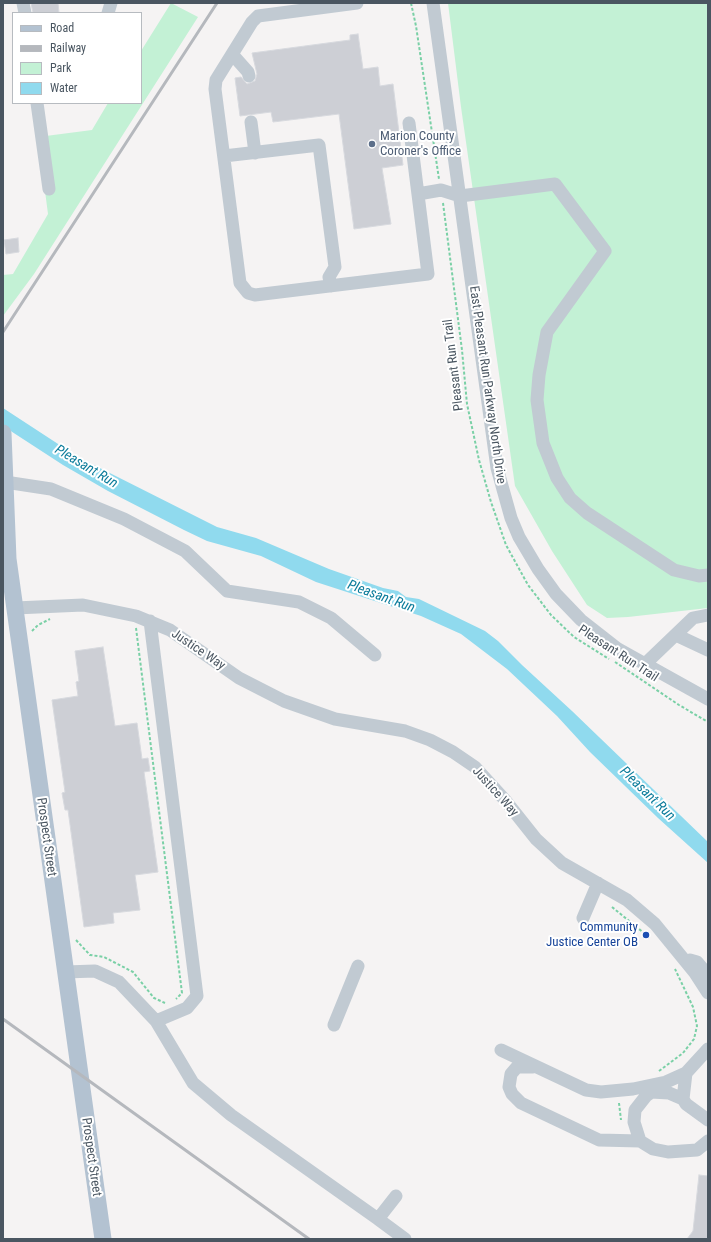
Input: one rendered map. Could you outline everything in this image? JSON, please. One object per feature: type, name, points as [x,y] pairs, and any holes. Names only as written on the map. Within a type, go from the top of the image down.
[{"type":"main road","name":"Prospect Street","points":[[3,433],[8,559],[103,1239]]},
{"type":"street","points":[[357,3],[258,16],[252,22],[216,80],[215,89],[240,283],[248,293],[255,295],[428,274],[409,123]]},
{"type":"street","name":"East Pleasant Run Parkway North Drive","points":[[433,3],[497,468],[511,518],[519,537],[538,569],[562,602],[592,630],[618,649],[708,699]]},
{"type":"street","points":[[232,54],[248,72],[249,76]]},
{"type":"street","points":[[37,104],[49,189]]},
{"type":"street","points":[[251,122],[255,153]]},
{"type":"street","points":[[224,156],[320,145],[335,267],[329,277],[330,286]]},
{"type":"street","points":[[418,194],[441,190],[460,196],[556,184],[605,251],[547,332],[539,375],[537,400],[543,443],[556,478],[570,498],[586,513],[674,570],[699,576],[708,575]]},
{"type":"street","points":[[5,482],[51,489],[124,519],[185,551],[228,591],[299,602],[331,618],[375,655]]},
{"type":"street","name":"Justice Way","points":[[15,608],[83,605],[136,616],[146,625],[170,630],[239,678],[284,702],[336,719],[405,731],[430,740],[453,752],[480,773],[505,800],[536,839],[562,863],[627,900],[655,924],[708,993]]},
{"type":"street","points":[[645,664],[693,618],[708,615]]},
{"type":"street","points":[[146,625],[197,996],[187,1008],[156,1021]]},
{"type":"street","points":[[676,635],[708,650]]},
{"type":"street","points":[[583,918],[598,883]]},
{"type":"street","points":[[680,955],[697,962],[708,975]]},
{"type":"street","points":[[334,1025],[358,966]]},
{"type":"street","points":[[65,972],[96,971],[119,982],[156,1021],[193,1083],[230,1115],[405,1239]]},
{"type":"street","points":[[640,1141],[633,1117],[639,1104],[651,1092],[666,1082],[686,1073],[708,1049]]},
{"type":"street","points":[[501,1050],[586,1090],[601,1092],[633,1089],[666,1082]]},
{"type":"street","points":[[539,1067],[522,1065],[513,1070],[509,1087],[512,1094],[521,1103],[598,1140],[640,1141],[653,1149],[668,1152],[697,1150],[708,1142]]},
{"type":"street","points":[[683,1100],[686,1073]]},
{"type":"street","points":[[651,1092],[669,1093],[683,1100],[686,1104],[708,1120]]},
{"type":"street","points":[[378,1219],[396,1196]]},
{"type":"path","name":"Pleasant Run Trail","points":[[411,3],[441,190],[462,350],[467,404],[487,488],[506,544],[539,600],[551,615],[574,637],[708,722]]},
{"type":"path","points":[[31,631],[44,622],[56,619]]},
{"type":"path","points":[[74,938],[90,954],[104,957],[133,972],[154,998],[162,1004],[176,999],[182,992],[136,627],[146,625]]},
{"type":"path","points":[[607,904],[652,940]]},
{"type":"path","points":[[658,1071],[683,1053],[694,1039],[697,1026],[693,1008],[674,967]]},
{"type":"path","points":[[619,1096],[622,1127]]},
{"type":"green space","points":[[171,3],[198,17],[34,274],[3,316],[3,275],[13,274],[48,214],[38,137],[92,130],[107,104],[142,104],[142,49]]},
{"type":"green space","points":[[448,3],[708,3],[708,608],[607,618],[587,605],[552,551],[515,486],[461,107]]},
{"type":"water","name":"Pleasant Run","points":[[3,408],[78,457],[217,527],[256,538],[329,569],[383,588],[398,591],[406,597],[419,599],[485,631],[498,641],[572,711],[708,842],[708,863],[658,818],[590,752],[557,716],[507,669],[461,634],[421,616],[316,582],[261,556],[207,541],[184,530],[108,491],[63,465],[3,426]]},
{"type":"building","points":[[31,3],[58,3],[59,12],[33,12]]},
{"type":"building","name":"Marion County Coroner's Office","points":[[358,34],[363,69],[378,67],[380,86],[393,84],[403,165],[382,168],[391,224],[354,229],[339,114],[273,122],[271,112],[240,116],[235,78],[241,77],[247,84],[255,81],[257,74],[252,53],[350,40],[350,35]]},
{"type":"building","points":[[18,238],[19,252],[6,254],[4,240]]},
{"type":"building","points":[[103,647],[115,726],[137,723],[142,759],[148,758],[150,771],[144,772],[158,872],[135,875],[140,910],[113,913],[114,923],[84,927],[68,810],[65,810],[62,793],[65,792],[52,700],[78,696],[76,682],[79,681],[75,651]]},
{"type":"building","points":[[699,1175],[708,1176],[708,1239],[687,1239],[693,1231]]},
{"type":"railway","points":[[3,332],[217,3]]},
{"type":"railway","points":[[3,1019],[309,1239]]},
{"type":"place","name":"Marion County Coroner's Office","points":[[372,144]]},
{"type":"place","name":"Community Justice Center OB","points":[[646,935]]}]
